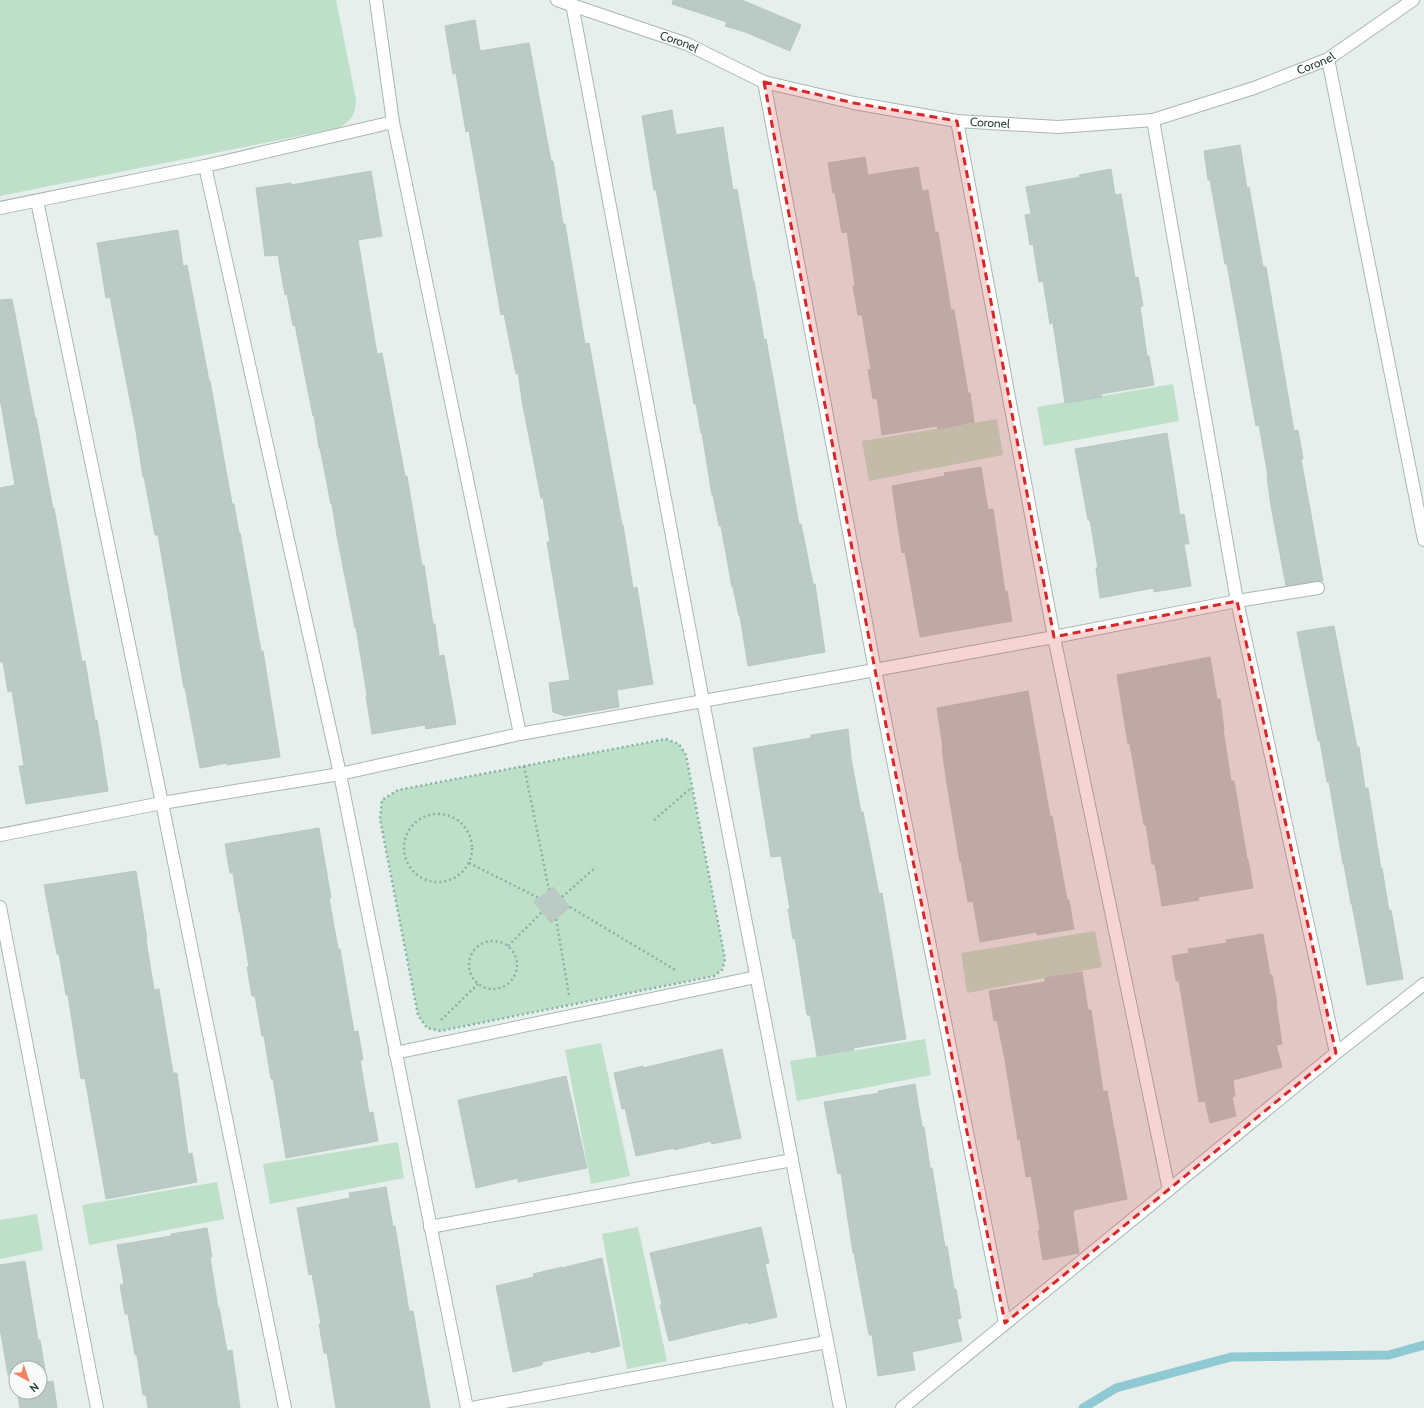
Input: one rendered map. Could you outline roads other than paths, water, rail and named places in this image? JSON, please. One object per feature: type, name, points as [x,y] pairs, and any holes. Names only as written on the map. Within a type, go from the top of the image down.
[{"type":"street","points":[[376,0],[393,122],[520,734]]},
{"type":"street","name":"Coronel","points":[[557,0],[687,44],[764,82],[854,103],[958,121],[1058,127],[1153,120],[1254,88],[1328,59],[1412,0]]},
{"type":"street","points":[[572,4],[703,701],[840,1408]]},
{"type":"street","points":[[1328,59],[1424,540]]},
{"type":"street","points":[[764,82],[875,670],[1005,1323]]},
{"type":"street","points":[[1153,120],[1237,601],[1336,1053]]},
{"type":"street","points":[[958,121],[1054,637],[1169,1190]]},
{"type":"street","points":[[0,208],[205,166],[393,122]]},
{"type":"street","points":[[205,166],[340,774],[467,1408]]},
{"type":"street","points":[[37,201],[162,803],[285,1408]]},
{"type":"street","points":[[0,835],[162,803],[340,774],[520,734],[1054,637],[1237,601],[1318,588]]},
{"type":"street","points":[[0,907],[97,1408]]},
{"type":"street","points":[[395,1053],[756,977]]},
{"type":"street","points":[[902,1408],[1336,1053],[1424,984]]},
{"type":"street","points":[[430,1227],[792,1160]]},
{"type":"street","points":[[472,1408],[827,1342]]},
{"type":"waterway","points":[[1083,1408],[1116,1388],[1231,1357],[1389,1355],[1424,1345]]}]
